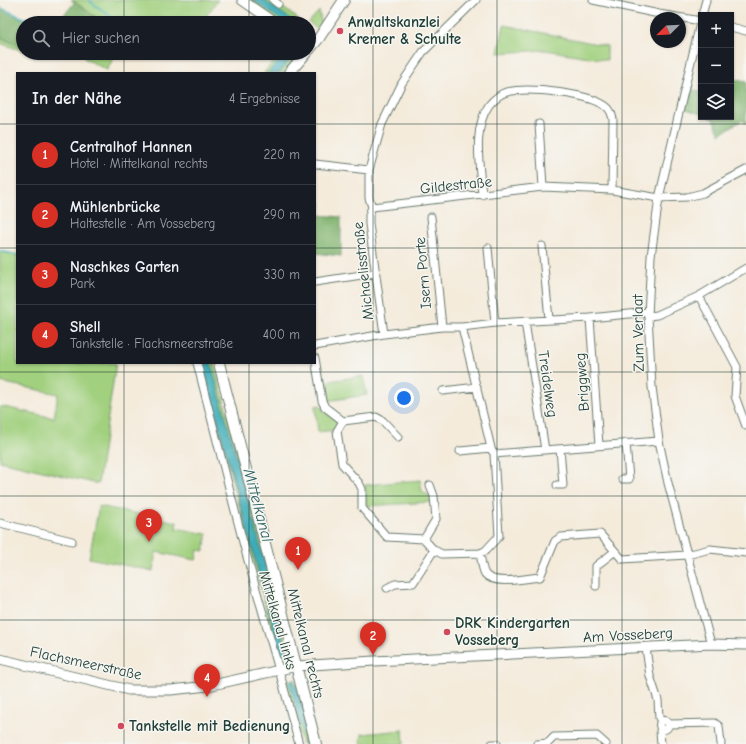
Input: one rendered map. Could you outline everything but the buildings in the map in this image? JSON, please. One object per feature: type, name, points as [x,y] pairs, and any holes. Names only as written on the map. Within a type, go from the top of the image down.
[{"type":"main road","points":[[316,42],[344,0]]},
{"type":"main road","points":[[290,72],[300,60]]},
{"type":"main road","name":"Mittelkanal rechts","points":[[219,364],[287,668],[316,744]]},
{"type":"street","points":[[242,0],[264,16]]},
{"type":"street","name":"Michaelisstraße","points":[[384,334],[368,224],[372,207],[369,198],[369,170],[382,124],[402,83],[423,52],[476,0]]},
{"type":"street","points":[[593,0],[698,20]]},
{"type":"street","points":[[703,12],[706,0]]},
{"type":"street","points":[[734,28],[746,30]]},
{"type":"street","name":"Zum Verlaat","points":[[698,34],[659,198],[651,256],[648,314],[652,387],[659,441],[668,483],[711,644]]},
{"type":"street","points":[[482,195],[479,142],[484,115],[490,104],[497,97],[506,92],[532,90],[560,92],[590,99],[603,104],[610,109],[613,119],[612,190]]},
{"type":"street","points":[[539,124],[543,188]]},
{"type":"street","points":[[316,164],[369,170]]},
{"type":"street","name":"Gildestraße","points":[[372,207],[543,188],[612,190],[659,198],[687,197],[703,193],[746,170]]},
{"type":"street","name":"Isern Porte","points":[[431,218],[442,327]]},
{"type":"street","points":[[542,246],[549,319]]},
{"type":"street","points":[[488,248],[496,323]]},
{"type":"street","name":"Isern Porte","points":[[316,346],[384,334],[442,327],[462,327],[549,319],[648,314],[657,315],[699,296],[746,268]]},
{"type":"street","points":[[316,282],[375,273]]},
{"type":"street","points":[[699,296],[736,367],[735,396],[746,426]]},
{"type":"street","name":"Briggweg","points":[[590,318],[599,445]]},
{"type":"street","name":"Treidelweg","points":[[525,322],[545,450]]},
{"type":"street","points":[[343,421],[337,431],[342,464],[359,483],[362,489],[362,508],[387,537],[424,539],[434,550],[442,554],[480,553],[485,551],[499,536],[492,451],[462,327]]},
{"type":"street","name":"Mittelkanal links","points":[[197,364],[245,550],[287,668],[299,744]]},
{"type":"street","points":[[316,364],[322,402],[325,407],[343,421],[376,417],[383,421],[398,437]]},
{"type":"street","points":[[443,391],[476,387]]},
{"type":"street","points":[[460,451],[545,450],[659,441]]},
{"type":"street","points":[[622,479],[629,479],[626,443]]},
{"type":"street","points":[[557,485],[564,485],[560,449]]},
{"type":"street","points":[[424,539],[436,519],[434,496],[430,485]]},
{"type":"street","points":[[0,523],[72,541]]},
{"type":"street","points":[[480,553],[485,574],[498,581],[540,577],[555,541],[561,537],[600,534],[614,552],[622,559],[687,554],[710,549],[746,553]]},
{"type":"street","points":[[387,588],[395,584],[413,583],[434,550]]},
{"type":"street","points":[[596,586],[596,566],[614,552]]},
{"type":"street","name":"Am Vosseberg","points":[[287,668],[374,661],[711,644],[746,645]]},
{"type":"street","points":[[646,648],[650,676],[658,700],[659,718],[665,722]]},
{"type":"street","name":"Flachsmeerstraße","points":[[0,660],[129,690],[171,690],[208,686],[287,668]]},
{"type":"street","points":[[661,744],[660,730],[662,729],[659,725],[665,722],[715,723],[719,726],[721,744]]},
{"type":"street","points":[[537,744],[548,743],[554,737],[598,736],[606,744]]},
{"type":"street","points":[[492,744],[497,744]]},
{"type":"green space","points":[[71,0],[218,0],[206,16],[94,16]]},
{"type":"green space","points":[[246,0],[272,1],[295,16],[269,16]]},
{"type":"green space","points":[[75,2],[94,16],[63,16]]},
{"type":"green space","points":[[0,8],[19,16],[16,16],[16,45],[0,37]]},
{"type":"green space","points":[[319,11],[322,25],[319,32],[316,29],[316,16],[314,16]]},
{"type":"green space","points":[[504,25],[607,46],[607,60],[545,50],[498,53]]},
{"type":"green space","points":[[0,37],[16,45],[16,49],[0,43]]},
{"type":"green space","points":[[88,60],[112,60],[107,70]]},
{"type":"green space","points":[[274,60],[293,60],[285,72],[265,72]]},
{"type":"green space","points":[[734,79],[746,82],[746,124],[742,120],[720,134],[713,120],[734,120]]},
{"type":"green space","points":[[688,88],[698,91],[698,113],[683,108]]},
{"type":"green space","points":[[316,203],[321,203],[319,215],[341,217],[341,256],[316,253]]},
{"type":"green space","points":[[0,251],[16,255],[16,364],[116,364],[98,484],[0,461],[0,406],[54,418],[58,394],[0,382]]},
{"type":"green space","points":[[201,364],[214,364],[267,562],[289,654],[279,657]]},
{"type":"green space","points":[[363,376],[367,395],[326,401],[322,382]]},
{"type":"green space","points":[[320,405],[322,409],[339,422],[335,430],[318,432],[315,406]]},
{"type":"green space","points":[[420,480],[422,491],[431,497],[432,502],[366,506],[365,485]]},
{"type":"green space","points":[[99,506],[177,522],[176,528],[207,534],[204,551],[198,550],[196,560],[156,552],[153,571],[89,558]]},
{"type":"green space","points":[[295,679],[315,744],[302,744],[286,682]]},
{"type":"green space","points":[[403,730],[404,744],[361,744],[362,734]]},
{"type":"water","points":[[252,0],[264,0],[286,16],[275,16]]},
{"type":"water","points":[[279,60],[290,60],[280,72],[269,72]]},
{"type":"water","points":[[202,364],[211,364],[270,582],[274,605],[287,654],[281,655]]},
{"type":"water","points":[[293,680],[314,744],[306,744],[289,681]]},
{"type":"waterway","points":[[88,0],[110,16]]},
{"type":"waterway","points":[[0,8],[19,16]]},
{"type":"waterway","points":[[0,251],[16,255]]},
{"type":"place","name":"Anwaltskanzlei Kremer & Schulte","points":[[340,31]]},
{"type":"place","name":"Naschkes Garten","points":[[149,542]]},
{"type":"place","name":"Centralhof Hannen","points":[[298,570]]},
{"type":"place","name":"DRK Kindergarten Vosseberg","points":[[447,632]]},
{"type":"place","name":"Mühlenbrücke","points":[[373,655]]},
{"type":"place","name":"Shell","points":[[207,697]]},
{"type":"place","name":"Tankstelle mit Bedienung","points":[[121,726]]},
{"type":"water label","name":"Mittelkanal","points":[[259,505]]}]
